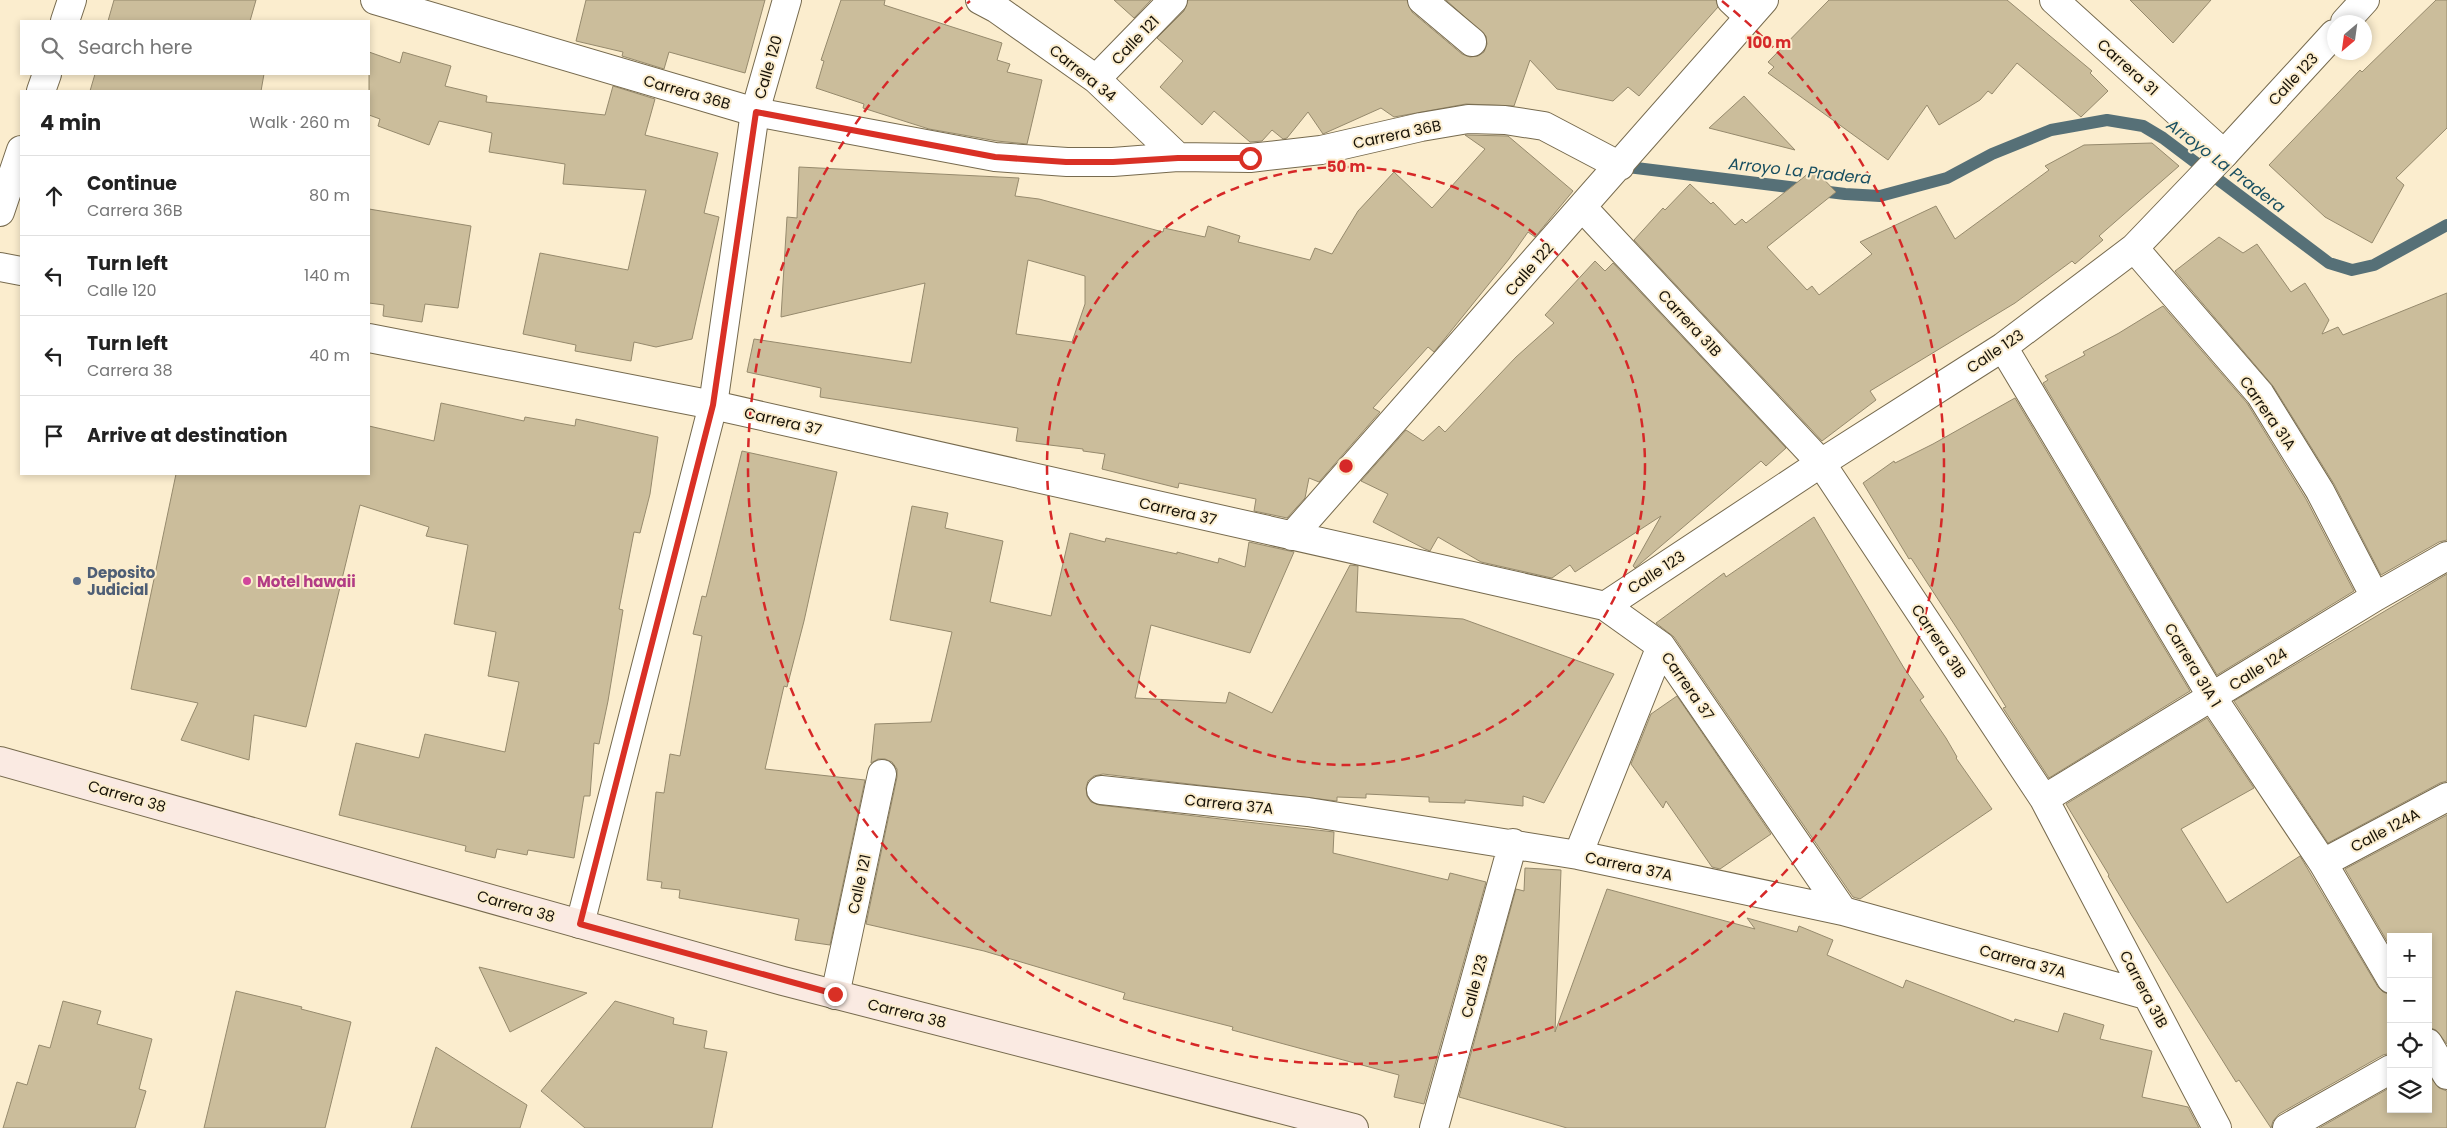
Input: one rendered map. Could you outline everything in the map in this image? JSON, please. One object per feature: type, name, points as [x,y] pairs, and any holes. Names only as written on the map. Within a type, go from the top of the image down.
[{"type":"main road","name":"Carrera 38","points":[[0,761],[835,994],[1354,1128]]},
{"type":"street","points":[[65,20],[72,0]]},
{"type":"street","name":"Carrera 36B","points":[[375,0],[756,112],[995,157],[1066,162],[1113,162],[1178,158],[1250,158],[1321,150],[1421,127],[1468,119],[1505,120],[1544,126],[1620,166]]},
{"type":"street","name":"Calle 120","points":[[580,924],[713,405],[756,112],[787,0]]},
{"type":"street","name":"Carrera 34","points":[[980,0],[997,9],[1096,79],[1178,158]]},
{"type":"street","name":"Calle 121","points":[[1096,79],[1173,0]]},
{"type":"street","points":[[1422,0],[1472,42]]},
{"type":"street","name":"Carrera 31","points":[[2054,0],[2219,159]]},
{"type":"street","points":[[2351,15],[2365,0]]},
{"type":"street","name":"Calle 122","points":[[1292,536],[1620,166],[1748,6]]},
{"type":"street","name":"Calle 123","points":[[1605,606],[1821,463],[2003,347],[2134,248],[2184,197],[2327,42]]},
{"type":"street","points":[[41,90],[47,75]]},
{"type":"street","points":[[0,212],[20,153]]},
{"type":"street","name":"Carrera 31B","points":[[1583,208],[1821,463],[2044,799],[2217,1128]]},
{"type":"street","name":"Carrera 31A","points":[[2134,248],[2260,394],[2320,491],[2375,597]]},
{"type":"street","points":[[0,267],[20,271]]},
{"type":"street","name":"Carrera 37","points":[[370,338],[713,405],[1605,606],[1661,646],[1843,911]]},
{"type":"street","name":"Carrera 31A 1","points":[[2003,347],[2212,698],[2323,862],[2390,978]]},
{"type":"street","name":"Calle 124","points":[[2044,799],[2375,597],[2447,556]]},
{"type":"street","points":[[1578,855],[1661,646]]},
{"type":"street","name":"Calle 121","points":[[835,994],[882,774]]},
{"type":"street","name":"Carrera 37A","points":[[1101,790],[1308,812],[1513,843],[1578,855],[1843,911],[2146,995]]},
{"type":"street","name":"Calle 124A","points":[[2323,862],[2447,797]]},
{"type":"street","name":"Calle 123","points":[[1434,1128],[1513,843]]},
{"type":"street","points":[[2432,1050],[2447,1075]]},
{"type":"street","points":[[2287,1128],[2387,1071]]},
{"type":"building","points":[[114,0],[256,0],[250,20],[108,20]]},
{"type":"building","points":[[586,0],[765,0],[745,73],[669,52],[664,69],[622,56],[623,52],[576,41]]},
{"type":"building","points":[[841,0],[885,0],[884,5],[1002,43],[997,60],[1010,64],[1007,72],[1042,80],[1027,144],[997,141],[929,129],[863,108],[864,104],[816,88],[824,61],[821,60]]},
{"type":"building","points":[[1114,0],[1151,0],[1134,18]]},
{"type":"building","points":[[1188,0],[1407,0],[1412,12],[1462,54],[1470,57],[1478,56],[1484,52],[1487,44],[1486,36],[1446,0],[1716,0],[1718,7],[1639,96],[1628,87],[1613,101],[1557,89],[1530,60],[1514,106],[1466,104],[1394,117],[1381,108],[1323,134],[1308,112],[1287,138],[1283,139],[1272,130],[1262,141],[1250,142],[1214,111],[1202,125],[1160,87],[1183,61],[1157,38],[1184,11]]},
{"type":"building","points":[[1829,0],[2007,0],[2092,71],[2090,73],[2108,91],[2081,117],[2017,63],[1992,94],[1988,91],[1980,100],[1939,125],[1927,105],[1888,160],[1768,73],[1774,67],[1768,62]]},
{"type":"building","points":[[2130,0],[2211,0],[2173,43]]},
{"type":"building","points":[[2436,0],[2447,0],[2447,128],[2396,178],[2404,185],[2372,243],[2325,217],[2269,165],[2360,70],[2362,72]]},
{"type":"building","points":[[370,52],[400,63],[403,52],[451,66],[445,86],[487,96],[486,102],[605,115],[613,86],[655,99],[645,135],[718,153],[704,213],[719,217],[692,339],[656,347],[634,342],[631,361],[575,351],[576,345],[523,334],[540,253],[628,270],[646,190],[563,184],[565,164],[489,152],[492,133],[439,121],[429,145],[378,126],[380,119],[370,115]]},
{"type":"building","points":[[95,75],[264,75],[261,90],[90,90]]},
{"type":"building","points":[[1744,96],[1795,150],[1709,128]]},
{"type":"building","points":[[1465,135],[1508,136],[1573,191],[1535,237],[1528,232],[1509,259],[1434,352],[1428,347],[1373,408],[1380,412],[1319,482],[1309,478],[1305,498],[1287,518],[1254,511],[1256,499],[1179,483],[1178,488],[1102,469],[1105,454],[1083,451],[1083,449],[1016,441],[1018,428],[820,397],[821,388],[747,372],[754,339],[911,363],[925,283],[781,317],[787,217],[797,218],[799,167],[1019,178],[1015,196],[1039,199],[1163,232],[1164,228],[1205,237],[1208,226],[1240,236],[1238,242],[1310,260],[1315,248],[1332,254],[1358,211],[1394,172],[1432,208],[1485,149]],"holes":[[[1028,260],[1085,276],[1085,304],[1072,342],[1016,334]]]},
{"type":"building","points":[[2152,143],[2179,166],[2099,236],[2103,240],[2075,264],[2072,261],[2015,303],[1870,391],[1876,400],[1822,441],[1634,240],[1663,208],[1665,210],[1690,184],[1711,204],[1713,202],[1735,225],[1742,219],[1746,223],[1814,169],[1836,192],[1767,247],[1807,290],[1812,286],[1819,295],[1872,254],[1860,242],[1936,206],[1955,239],[2049,170],[2045,166],[2084,145]]},
{"type":"building","points":[[370,209],[471,226],[458,308],[425,304],[422,322],[383,316],[384,305],[370,303]]},
{"type":"building","points":[[2219,237],[2243,253],[2257,244],[2291,292],[2305,283],[2329,320],[2322,334],[2338,327],[2343,335],[2447,293],[2447,540],[2439,542],[2381,575],[2334,484],[2273,386],[2175,271]]},
{"type":"building","points":[[1595,261],[1605,271],[1613,263],[1786,448],[1766,466],[1761,461],[1635,568],[1633,566],[1661,516],[1575,572],[1570,565],[1552,578],[1481,562],[1438,537],[1430,551],[1373,522],[1388,494],[1361,481],[1406,430],[1423,441],[1439,426],[1445,432],[1516,357],[1554,323],[1545,315]]},
{"type":"building","points":[[2163,306],[2247,403],[2306,499],[2354,591],[2217,675],[2043,383],[2048,380],[2045,376],[2085,355],[2083,352]]},
{"type":"building","points":[[2015,398],[2190,691],[2049,778],[2003,708],[2006,707],[1960,633],[1911,558],[1909,559],[1863,483],[1894,461],[1895,463],[1933,444]]},
{"type":"building","points":[[441,403],[524,421],[525,417],[575,426],[576,419],[658,437],[650,494],[640,533],[634,532],[619,609],[623,610],[608,701],[599,744],[594,743],[590,796],[584,796],[574,858],[528,850],[527,855],[497,849],[495,858],[465,851],[466,846],[339,815],[356,743],[419,758],[425,734],[505,752],[519,682],[488,676],[496,632],[454,624],[468,545],[426,536],[429,527],[360,505],[306,727],[254,715],[249,760],[181,740],[198,703],[131,689],[176,475],[370,475],[370,426],[434,441]]},
{"type":"building","points":[[742,451],[837,472],[804,621],[787,687],[784,686],[765,769],[865,780],[830,945],[795,940],[799,919],[679,898],[680,890],[661,888],[662,882],[647,880],[656,792],[664,793],[670,754],[680,756],[702,636],[693,634],[702,596],[706,597]]},
{"type":"building","points":[[912,506],[948,513],[945,528],[1003,541],[990,602],[1051,616],[1070,533],[1105,542],[1106,538],[1177,554],[1177,552],[1218,563],[1219,558],[1245,567],[1249,542],[1294,552],[1250,653],[1151,625],[1135,698],[1226,703],[1229,692],[1272,713],[1350,565],[1358,566],[1356,612],[1463,619],[1614,674],[1544,803],[1523,796],[1523,806],[1465,800],[1465,803],[1429,802],[1429,797],[1366,794],[1366,798],[1337,797],[1337,801],[1103,774],[1094,776],[1088,781],[1086,788],[1087,796],[1091,802],[1099,805],[1334,832],[1333,853],[1448,880],[1450,873],[1486,882],[1424,1104],[1394,1097],[1399,1075],[1232,1030],[1233,1027],[1123,999],[1125,993],[984,951],[866,924],[897,777],[897,769],[892,762],[878,759],[871,763],[875,724],[931,722],[952,632],[890,620]]},
{"type":"building","points":[[1814,517],[1904,668],[1924,697],[1920,700],[1946,738],[1956,758],[1992,809],[1860,899],[1853,897],[1674,637],[1656,623],[1724,573],[1726,577]]},
{"type":"building","points":[[2447,574],[2447,781],[2328,843],[2234,701]]},
{"type":"building","points":[[1677,696],[1771,834],[1720,869],[1712,867],[1666,801],[1663,808],[1631,764],[1651,714]]},
{"type":"building","points":[[2207,718],[2254,788],[2181,829],[2227,903],[2300,856],[2378,987],[2387,994],[2387,1054],[2279,1114],[2273,1121],[2271,1128],[2239,1080],[2236,1082],[2132,916],[2066,804]]},
{"type":"building","points":[[2447,815],[2447,1044],[2436,1030],[2432,1028],[2432,933],[2387,933],[2387,941],[2345,869]]},
{"type":"building","points":[[1525,868],[1561,870],[1555,1032],[1607,889],[1755,929],[1747,918],[1797,932],[1799,926],[1833,940],[1827,955],[1903,988],[1906,980],[2014,1022],[2015,1019],[2058,1032],[2064,1013],[2104,1025],[2100,1039],[2152,1051],[2142,1097],[2188,1107],[2199,1128],[1567,1128],[1459,1097],[1516,889],[1524,891]]},
{"type":"building","points":[[479,967],[587,993],[510,1032]]},
{"type":"building","points":[[236,991],[302,1007],[301,1009],[351,1022],[325,1128],[204,1128]]},
{"type":"building","points":[[63,1001],[101,1011],[97,1024],[152,1039],[139,1089],[146,1091],[135,1128],[3,1128],[17,1082],[27,1085],[39,1045],[50,1048]]},
{"type":"building","points":[[615,1001],[674,1018],[673,1024],[707,1031],[704,1048],[727,1052],[712,1128],[585,1128],[541,1091]]},
{"type":"building","points":[[436,1047],[527,1105],[520,1128],[411,1128]]},
{"type":"building","points":[[2432,1079],[2439,1088],[2447,1091],[2447,1128],[2319,1128],[2387,1089],[2387,1113],[2432,1113]]},
{"type":"waterway","name":"Arroyo La Pradera","points":[[1620,166],[1845,194],[1880,196],[1947,178],[1992,154],[2051,130],[2107,120],[2143,126],[2163,138],[2329,263],[2352,270],[2374,265],[2447,225]]},
{"type":"place","name":"Deposito Judicial","points":[[77,581]]},
{"type":"place","name":"Motel hawaii","points":[[247,581]]},
{"type":"route","points":[[835,994],[580,924],[713,405],[756,112],[995,157],[1066,162],[1113,162],[1178,158],[1250,158]]}]
